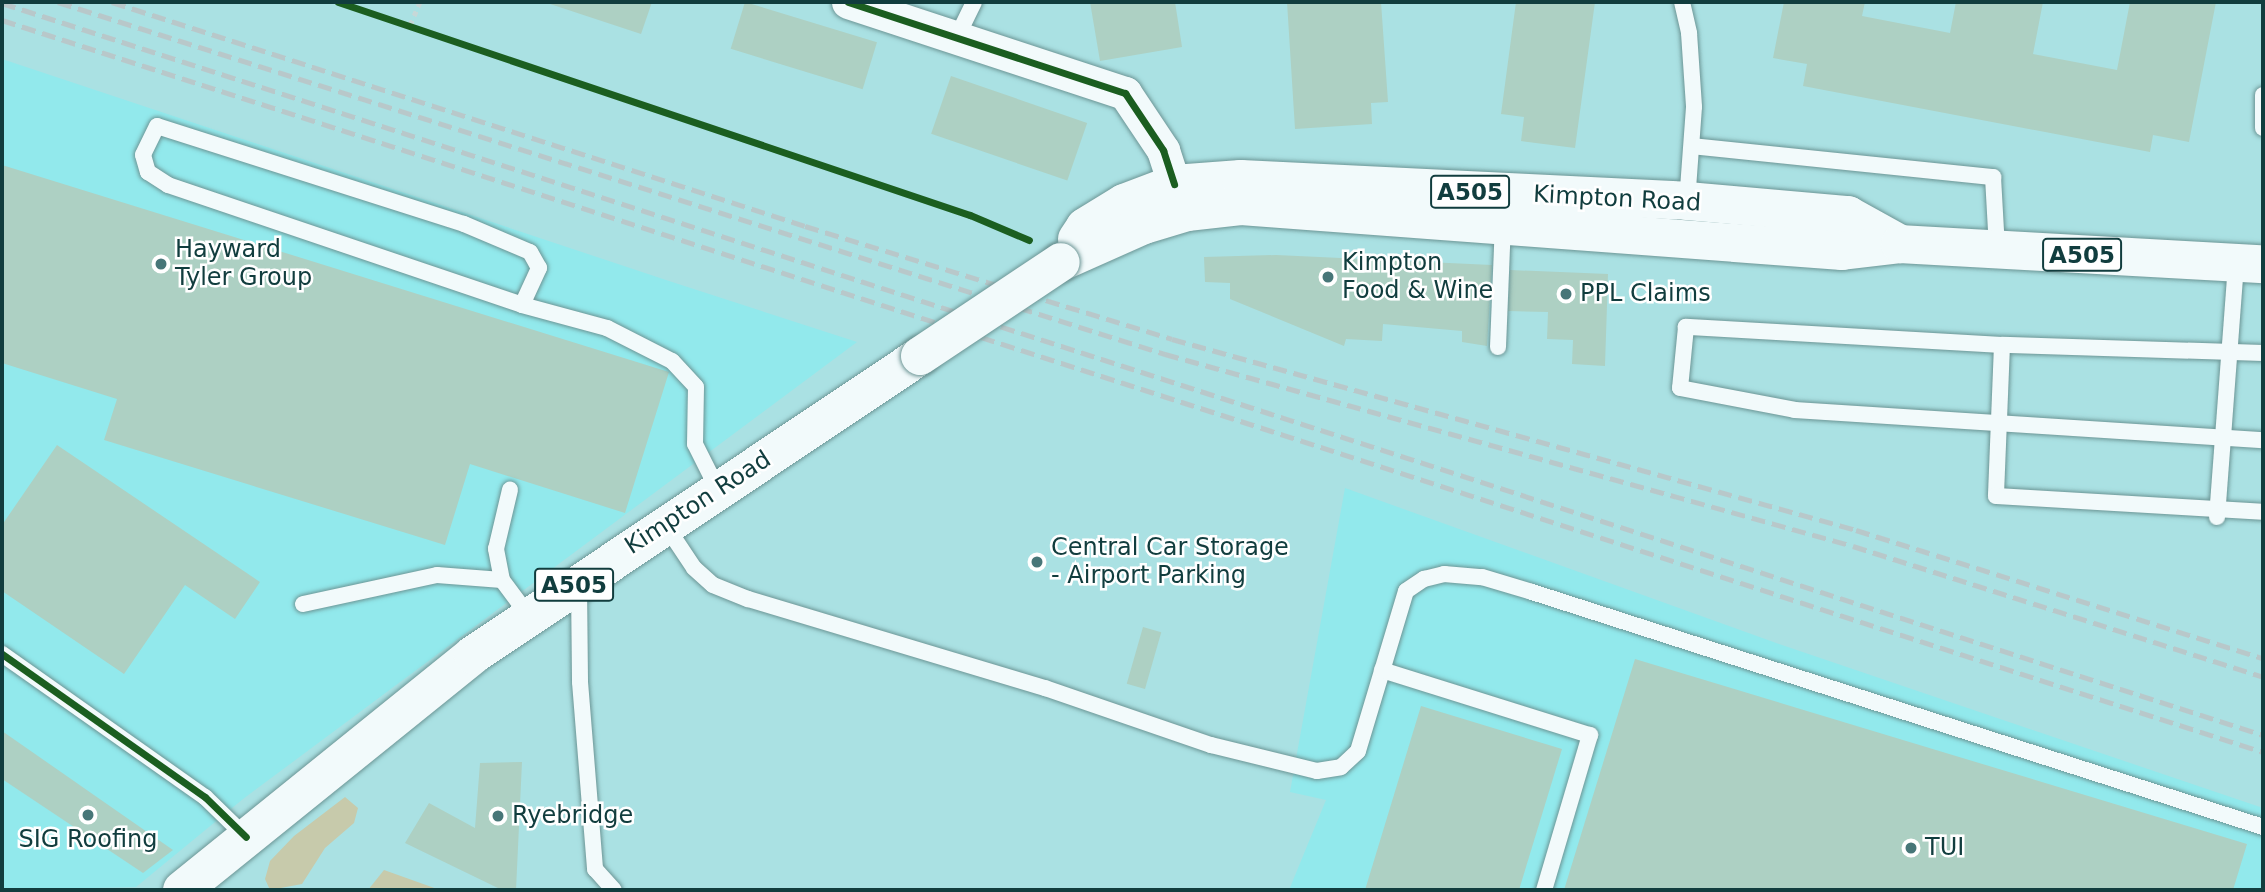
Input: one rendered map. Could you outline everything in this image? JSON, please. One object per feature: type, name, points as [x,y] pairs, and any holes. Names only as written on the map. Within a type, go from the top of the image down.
[{"type":"highway","name":"Kimpton Road","points":[[1061,262],[1085,227],[1124,203],[1174,184],[1241,179],[1685,219]]},
{"type":"highway","name":"Kimpton Road","points":[[182,890],[528,615],[1061,262],[1144,225],[1187,212],[1241,206],[1503,225],[1848,215],[1900,244],[2249,264]]},
{"type":"street","points":[[848,2],[1125,93],[1163,150],[1174,184]]},
{"type":"lane","points":[[957,37],[974,2]]},
{"type":"lane","points":[[1682,2],[1689,33],[1692,146],[1685,219]]},
{"type":"lane","points":[[2263,95],[2263,128]]},
{"type":"lane","points":[[522,305],[539,268],[530,252],[464,224],[157,126],[144,155],[148,172],[167,185],[522,305],[607,328],[672,361],[696,387],[695,444],[718,490]]},
{"type":"lane","points":[[1692,146],[1993,177],[1997,250]]},
{"type":"lane","points":[[1498,347],[1503,225]]},
{"type":"lane","points":[[2217,515],[2231,352],[2249,264]]},
{"type":"lane","points":[[2263,353],[2002,345],[1686,327],[1680,388],[1795,410],[2263,440]]},
{"type":"lane","points":[[2002,345],[1996,496],[2217,515],[2263,512]]},
{"type":"lane","points":[[510,490],[496,550],[502,580],[528,615]]},
{"type":"lane","points":[[664,524],[688,562],[713,584],[748,599],[1045,688],[1211,745],[1317,771],[1341,767],[1358,751],[1406,591],[1424,579],[1444,574],[1482,577],[2263,827]]},
{"type":"lane","points":[[303,604],[437,575],[502,580]]},
{"type":"lane","points":[[579,582],[580,682],[595,869],[614,890]]},
{"type":"lane","points":[[2,654],[205,797],[246,837]]},
{"type":"lane","points":[[1382,670],[1590,735],[1544,890]]},
{"type":"path","points":[[410,25],[420,2]]},
{"type":"path","points":[[398,21],[419,28]]},
{"type":"shaded area","points":[[2,59],[857,342],[243,799],[136,887],[2,890]]},
{"type":"shaded area","points":[[1345,488],[1779,644],[2263,808],[2263,890],[1289,890],[1326,800],[1290,792]]},
{"type":"green space","points":[[345,797],[358,808],[354,823],[325,848],[302,884],[270,890],[265,879],[270,861],[294,836]]},
{"type":"green space","points":[[384,870],[440,890],[368,890]]},
{"type":"building","points":[[544,2],[652,2],[641,34]]},
{"type":"building","points":[[745,2],[877,42],[863,89],[731,49]]},
{"type":"building","points":[[1090,2],[1175,2],[1182,47],[1100,61]]},
{"type":"building","points":[[1287,2],[1381,2],[1388,102],[1371,103],[1372,124],[1295,129]]},
{"type":"building","points":[[1516,2],[1595,2],[1575,148],[1521,141],[1524,117],[1501,114]]},
{"type":"building","points":[[1784,2],[1865,2],[1862,16],[1950,33],[1956,2],[2043,2],[2033,54],[2117,70],[2130,2],[2216,2],[2189,142],[2153,135],[2150,152],[1803,86],[1807,64],[1773,58]]},
{"type":"building","points":[[951,76],[1087,123],[1067,181],[931,134]]},
{"type":"building","name":"Hayward Tyler Group","points":[[2,165],[669,372],[625,513],[470,464],[445,545],[104,440],[117,399],[2,363]]},
{"type":"building","points":[[1276,255],[1492,265],[1487,346],[1462,342],[1462,331],[1383,324],[1382,341],[1346,339],[1344,346],[1230,299],[1230,283],[1205,282],[1204,257]]},
{"type":"building","points":[[1510,270],[1608,274],[1605,366],[1572,364],[1573,340],[1547,339],[1548,312],[1508,311]]},
{"type":"building","points":[[57,445],[260,582],[235,619],[185,585],[124,674],[2,591],[2,525]]},
{"type":"building","points":[[1143,627],[1161,632],[1145,689],[1127,684]]},
{"type":"building","points":[[1635,659],[2247,844],[2233,890],[1564,890]]},
{"type":"building","points":[[1421,706],[1562,749],[1519,890],[1365,890]]},
{"type":"building","name":"SIG Roofing","points":[[2,731],[173,850],[143,873],[2,779]]},
{"type":"building","name":"Ryebridge","points":[[522,762],[516,890],[502,890],[405,843],[429,803],[475,828],[480,763]]},
{"type":"railway","points":[[58,2],[1165,354],[1853,546],[2263,677]]},
{"type":"railway","points":[[112,2],[805,226],[1172,339],[1856,530],[2263,658]]},
{"type":"railway","points":[[2,3],[2263,735]]},
{"type":"railway","points":[[2,20],[2263,752]]},
{"type":"cycle path","points":[[338,2],[970,215],[1029,240]]},
{"type":"cycle path","points":[[848,2],[1125,93],[1163,150],[1174,184]]},
{"type":"cycle path","points":[[2,654],[205,797],[246,837]]},
{"type":"place","name":"Hayward Tyler Group","points":[[161,264]]},
{"type":"place","name":"Kimpton Food & Wine","points":[[1328,277]]},
{"type":"place","name":"PPL Claims","points":[[1566,294]]},
{"type":"place","name":"Central Car Storage - Airport Parking","points":[[1037,562]]},
{"type":"place","name":"SIG Roofing","points":[[88,815]]},
{"type":"place","name":"Ryebridge","points":[[498,816]]},
{"type":"place","name":"TUI","points":[[1911,848]]}]
